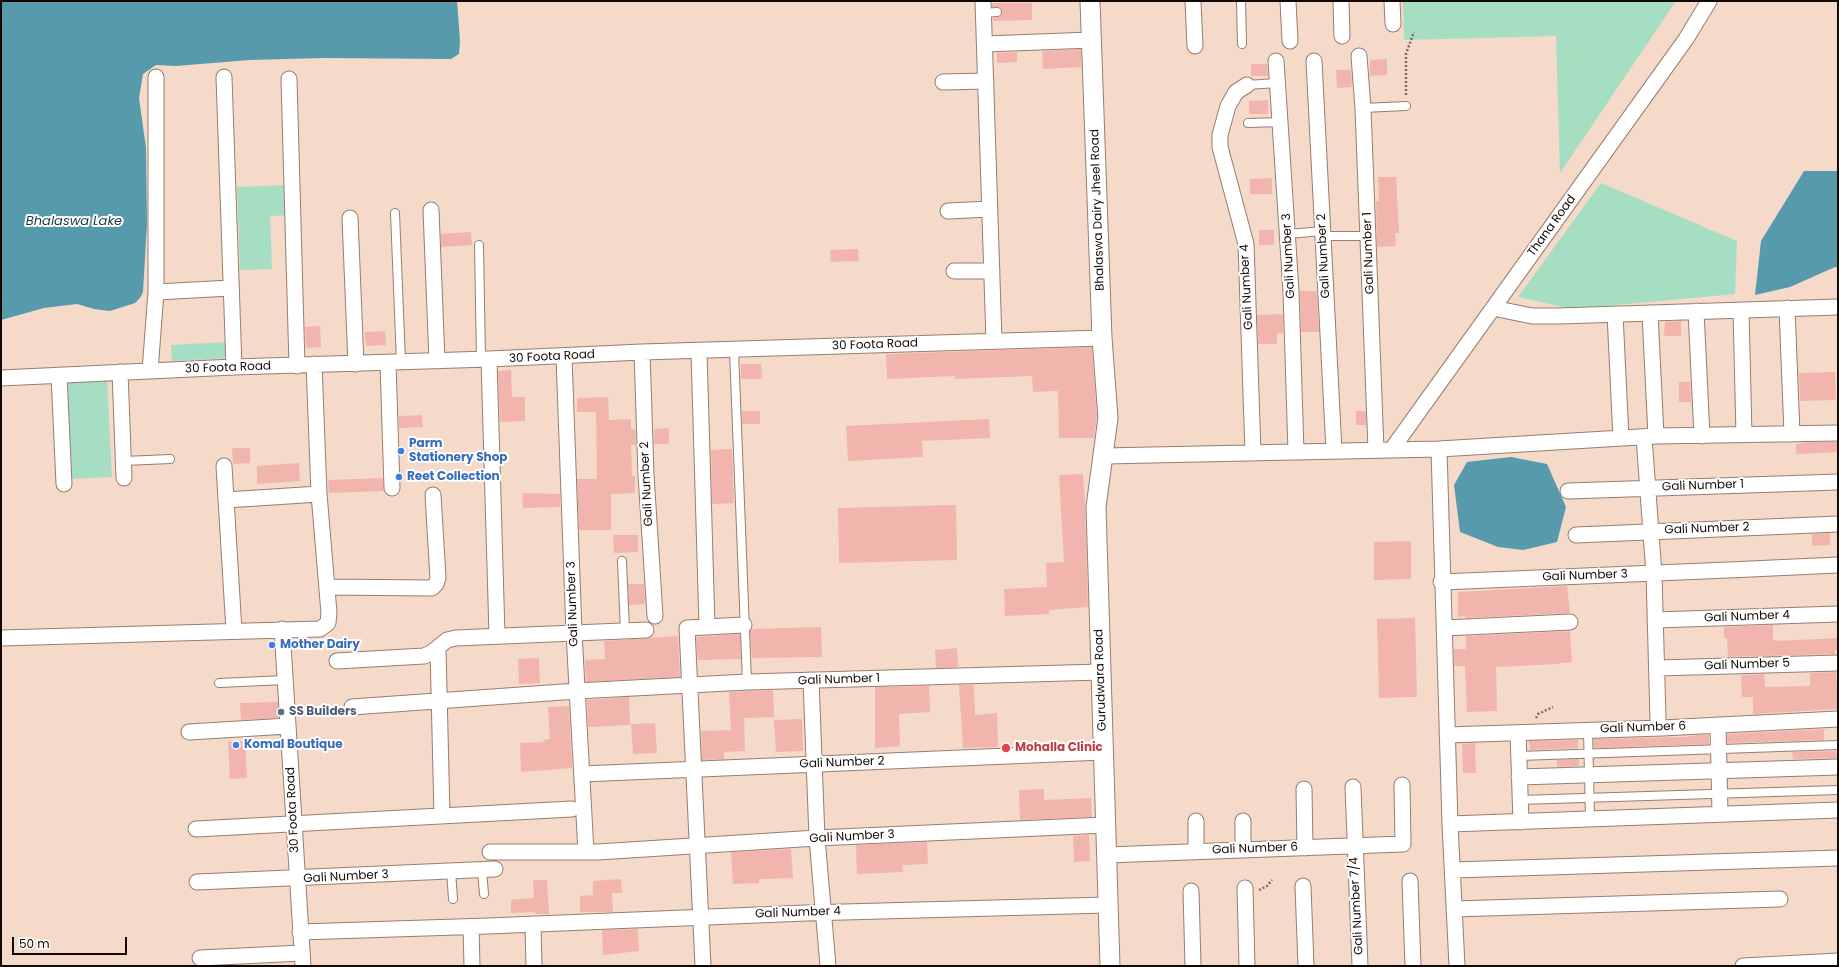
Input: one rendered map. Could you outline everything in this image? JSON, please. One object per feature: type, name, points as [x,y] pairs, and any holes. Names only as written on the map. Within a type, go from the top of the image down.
[{"type":"street","name":"Bhalaswa Dairy Jheel Road","points":[[1090,1],[1102,338],[1108,418]]},
{"type":"street","points":[[1193,1],[1195,46]]},
{"type":"street","points":[[1288,1],[1290,41]]},
{"type":"street","points":[[1341,1],[1342,36]]},
{"type":"street","points":[[1392,1],[1392,24]]},
{"type":"street","name":"Thana Road","points":[[1392,449],[1686,39],[1709,1]]},
{"type":"street","points":[[988,9],[984,44],[994,341]]},
{"type":"street","points":[[984,44],[1092,40]]},
{"type":"street","name":"Gali Number 1","points":[[1359,56],[1363,108],[1376,450]]},
{"type":"street","name":"Gali Number 3","points":[[1276,61],[1288,234],[1296,452]]},
{"type":"street","name":"Gali Number 2","points":[[1314,61],[1334,451]]},
{"type":"street","points":[[150,371],[156,292],[156,77]]},
{"type":"street","points":[[224,77],[234,367]]},
{"type":"street","points":[[289,78],[297,366]]},
{"type":"street","points":[[943,82],[986,81]]},
{"type":"street","name":"Gali Number 4","points":[[1247,85],[1236,92],[1228,106],[1220,135],[1220,147],[1246,244],[1253,453]]},
{"type":"street","points":[[948,210],[990,209]]},
{"type":"street","points":[[431,210],[437,361]]},
{"type":"street","points":[[350,218],[356,364]]},
{"type":"street","points":[[954,271],[992,270]]},
{"type":"street","points":[[156,292],[231,288]]},
{"type":"street","points":[[1493,308],[1532,316],[1838,307]]},
{"type":"street","points":[[1787,308],[1792,434]]},
{"type":"street","points":[[1741,310],[1744,435]]},
{"type":"street","points":[[1696,311],[1702,436]]},
{"type":"street","points":[[1650,313],[1650,437],[1648,488],[1654,574],[1658,720]]},
{"type":"street","points":[[1615,314],[1621,438]]},
{"type":"street","name":"30 Foota Road","points":[[1,378],[234,367],[297,366],[314,364],[485,360],[642,352],[699,352],[1102,338]]},
{"type":"street","name":"Gali Number 2","points":[[642,352],[646,475],[655,616]]},
{"type":"street","points":[[699,352],[707,626]]},
{"type":"street","name":"Gali Number 3","points":[[564,356],[577,691],[582,774],[592,852],[817,838],[1106,825]]},
{"type":"street","points":[[485,360],[497,635]]},
{"type":"street","points":[[392,488],[395,363]]},
{"type":"street","points":[[1,638],[320,629],[328,623],[329,613],[319,494],[314,364]]},
{"type":"street","points":[[120,372],[124,478]]},
{"type":"street","points":[[59,375],[64,484]]},
{"type":"street","name":"Gurudwara Road","points":[[1108,418],[1096,507],[1110,966]]},
{"type":"street","points":[[1104,456],[1439,449],[1621,438],[1838,433]]},
{"type":"street","points":[[1439,449],[1441,582],[1445,628],[1450,824],[1457,966]]},
{"type":"street","points":[[224,466],[234,631]]},
{"type":"street","name":"Gali Number 1","points":[[1568,492],[1838,482]]},
{"type":"street","points":[[226,500],[319,494]]},
{"type":"street","points":[[327,587],[432,588],[436,584],[438,578],[433,495]]},
{"type":"street","name":"Gali Number 2","points":[[1576,535],[1838,524]]},
{"type":"street","name":"Gali Number 3","points":[[1441,582],[1838,565]]},
{"type":"street","name":"Gali Number 4","points":[[1655,620],[1838,614]]},
{"type":"street","points":[[1445,628],[1570,622]]},
{"type":"street","points":[[703,966],[687,628],[744,625]]},
{"type":"street","name":"30 Foota Road","points":[[282,629],[302,959]]},
{"type":"street","points":[[338,661],[424,656],[431,653],[447,640],[456,638],[497,635],[646,630]]},
{"type":"street","points":[[438,648],[442,816]]},
{"type":"street","name":"Gali Number 5","points":[[1657,668],[1838,663]]},
{"type":"street","name":"Gali Number 1","points":[[352,707],[577,691],[747,682],[1101,672]]},
{"type":"street","points":[[811,680],[817,838],[828,966]]},
{"type":"street","name":"Gali Number 6","points":[[1447,735],[1838,719]]},
{"type":"street","points":[[1718,725],[1720,814]]},
{"type":"street","points":[[189,732],[288,726]]},
{"type":"street","points":[[1518,732],[1521,822]]},
{"type":"street","name":"Gali Number 2","points":[[582,774],[1103,752]]},
{"type":"street","points":[[1519,777],[1838,767]]},
{"type":"street","name":"Gali Number 6","points":[[1106,854],[1403,844],[1402,785]]},
{"type":"street","name":"Gali Number 7/4","points":[[1353,787],[1360,966]]},
{"type":"street","points":[[1304,789],[1305,848]]},
{"type":"street","points":[[196,830],[572,809]]},
{"type":"street","points":[[1450,824],[1838,810]]},
{"type":"street","points":[[1196,821],[1196,851]]},
{"type":"street","points":[[1243,821],[1243,850]]},
{"type":"street","points":[[490,852],[592,852]]},
{"type":"street","points":[[1453,870],[1838,858]]},
{"type":"street","name":"Gali Number 3","points":[[197,882],[297,879],[489,869]]},
{"type":"street","points":[[1410,881],[1413,966]]},
{"type":"street","points":[[1303,886],[1306,966]]},
{"type":"street","points":[[1245,888],[1247,966]]},
{"type":"street","points":[[1191,891],[1193,966]]},
{"type":"street","points":[[1454,909],[1780,899]]},
{"type":"street","name":"Gali Number 4","points":[[300,932],[823,912],[1108,905]]},
{"type":"street","points":[[533,924],[534,966]]},
{"type":"street","points":[[471,926],[472,966]]},
{"type":"street","points":[[200,958],[302,959]]},
{"type":"street","points":[[1744,966],[1838,961]]},
{"type":"lane","points":[[1241,1],[1242,44]]},
{"type":"lane","points":[[1247,85],[1278,83]]},
{"type":"lane","points":[[1363,108],[1406,106]]},
{"type":"lane","points":[[1248,123],[1280,122]]},
{"type":"lane","points":[[395,213],[395,363]]},
{"type":"lane","points":[[1288,234],[1323,233],[1368,236]]},
{"type":"lane","points":[[479,245],[485,360]]},
{"type":"lane","points":[[734,350],[747,682]]},
{"type":"lane","points":[[124,461],[170,459]]},
{"type":"lane","points":[[622,561],[625,631]]},
{"type":"lane","points":[[219,683],[285,680]]},
{"type":"lane","points":[[1588,730],[1590,819]]},
{"type":"lane","points":[[1518,756],[1838,745]]},
{"type":"lane","points":[[1520,800],[1838,790]]},
{"type":"lane","points":[[484,894],[489,869]]},
{"type":"lane","points":[[451,871],[453,899]]},
{"type":"path","points":[[1406,106],[1406,54],[1414,32]]},
{"type":"green space","points":[[1403,1],[1676,1],[1560,173],[1556,36],[1404,40]]},
{"type":"green space","points":[[1601,183],[1737,241],[1735,294],[1572,309],[1518,297]]},
{"type":"green space","points":[[289,185],[290,215],[270,216],[272,269],[240,270],[237,187]]},
{"type":"green space","points":[[228,342],[229,358],[172,361],[171,345]]},
{"type":"green space","points":[[107,380],[112,477],[70,479],[65,382]]},
{"type":"water","name":"Bhalaswa Lake","points":[[1,1],[457,1],[460,41],[459,54],[451,59],[322,58],[249,60],[176,66],[156,65],[143,74],[139,98],[146,148],[147,224],[143,292],[140,298],[135,303],[110,311],[94,309],[77,304],[44,308],[1,320]]},
{"type":"water","points":[[1804,171],[1838,171],[1838,268],[1835,267],[1790,287],[1755,295],[1761,241]]},
{"type":"water","points":[[1511,457],[1547,464],[1566,507],[1557,542],[1523,550],[1498,547],[1460,532],[1454,485],[1467,462]]},
{"type":"building","points":[[992,3],[1032,3],[1032,20],[993,21],[993,18],[1000,17],[1002,12],[1000,7],[992,7]]},
{"type":"building","points":[[1081,49],[1081,67],[1043,69],[1042,51]]},
{"type":"building","points":[[1017,52],[1017,62],[997,63],[997,53]]},
{"type":"building","points":[[1387,59],[1387,75],[1370,76],[1370,60]]},
{"type":"building","points":[[1251,64],[1267,64],[1268,76],[1251,76]]},
{"type":"building","points":[[1336,70],[1351,70],[1352,87],[1337,88]]},
{"type":"building","points":[[1268,100],[1268,114],[1249,114],[1249,101]]},
{"type":"building","points":[[1378,177],[1396,177],[1399,233],[1395,233],[1396,246],[1377,247],[1376,201],[1379,201]]},
{"type":"building","points":[[1272,178],[1272,194],[1250,194],[1250,179]]},
{"type":"building","points":[[1259,230],[1274,230],[1274,245],[1259,245]]},
{"type":"building","points":[[471,232],[472,245],[441,247],[441,234]]},
{"type":"building","points":[[858,249],[859,261],[831,262],[830,250]]},
{"type":"building","points":[[1300,291],[1317,291],[1319,332],[1301,332]]},
{"type":"building","points":[[1283,314],[1283,333],[1277,333],[1277,344],[1258,344],[1257,315]]},
{"type":"building","points":[[1681,321],[1681,336],[1664,336],[1665,322]]},
{"type":"building","points":[[320,326],[321,347],[306,348],[305,327]]},
{"type":"building","points":[[385,331],[386,345],[366,346],[365,332]]},
{"type":"building","points":[[1092,347],[1097,416],[1094,438],[1059,438],[1058,391],[1033,392],[1032,376],[955,379],[955,376],[887,379],[886,354]]},
{"type":"building","points":[[741,364],[761,364],[762,379],[741,379]]},
{"type":"building","points":[[511,370],[512,397],[525,397],[525,421],[500,422],[498,371]]},
{"type":"building","points":[[1835,372],[1836,400],[1800,401],[1799,373]]},
{"type":"building","points":[[1679,382],[1690,382],[1691,402],[1679,402]]},
{"type":"building","points":[[608,397],[609,420],[631,419],[631,429],[635,429],[636,445],[631,445],[632,476],[635,476],[635,493],[611,494],[611,530],[579,530],[577,479],[597,479],[596,412],[577,412],[577,398]]},
{"type":"building","points":[[742,411],[760,411],[760,424],[742,424]]},
{"type":"building","points":[[1356,411],[1366,411],[1366,425],[1356,425]]},
{"type":"building","points":[[422,415],[423,427],[399,428],[399,416]]},
{"type":"building","points":[[989,419],[990,438],[922,441],[923,457],[848,461],[846,426]]},
{"type":"building","points":[[669,428],[669,444],[654,444],[654,429]]},
{"type":"building","points":[[1809,442],[1838,442],[1838,452],[1796,454],[1796,444]]},
{"type":"building","points":[[232,448],[250,448],[250,463],[233,464]]},
{"type":"building","points":[[732,449],[734,503],[712,504],[711,450]]},
{"type":"building","points":[[299,463],[300,481],[257,484],[257,466]]},
{"type":"building","points":[[1083,474],[1088,607],[1049,610],[1049,614],[1005,616],[1004,589],[1047,587],[1046,563],[1064,562],[1059,475]]},
{"type":"building","points":[[383,478],[384,491],[329,493],[328,480]]},
{"type":"building","points":[[522,493],[560,494],[560,507],[523,508]]},
{"type":"building","points":[[956,505],[957,560],[839,563],[838,508]]},
{"type":"building","points":[[1830,533],[1830,545],[1812,546],[1812,534]]},
{"type":"building","points":[[613,535],[638,535],[638,552],[614,553]]},
{"type":"building","points":[[1411,541],[1411,579],[1374,580],[1374,542]]},
{"type":"building","points":[[628,584],[644,584],[645,604],[629,605]]},
{"type":"building","points":[[1567,586],[1570,613],[1465,618],[1465,616],[1458,617],[1458,592]]},
{"type":"building","points":[[1415,618],[1417,697],[1379,698],[1377,619]]},
{"type":"building","points":[[1773,625],[1773,640],[1838,638],[1838,650],[1835,650],[1835,654],[1728,657],[1727,638],[1724,638],[1724,627]]},
{"type":"building","points":[[821,627],[822,657],[752,658],[750,631],[752,629]]},
{"type":"building","points":[[1570,631],[1572,662],[1496,667],[1497,711],[1467,712],[1465,666],[1454,666],[1454,649],[1466,649],[1466,636]]},
{"type":"building","points":[[740,634],[741,659],[698,660],[696,637]]},
{"type":"building","points":[[678,636],[680,677],[586,682],[585,660],[605,659],[604,641]]},
{"type":"building","points":[[957,648],[958,667],[936,668],[935,650]]},
{"type":"building","points":[[539,658],[540,683],[519,684],[518,659]]},
{"type":"building","points":[[1836,672],[1838,709],[1753,714],[1753,697],[1742,697],[1741,675],[1764,674],[1765,687],[1810,686],[1810,673]]},
{"type":"building","points":[[959,685],[974,685],[975,715],[997,713],[998,747],[963,748]]},
{"type":"building","points":[[929,686],[930,712],[899,714],[900,746],[875,748],[875,687]]},
{"type":"building","points":[[773,690],[774,717],[744,718],[745,751],[724,752],[724,759],[702,760],[701,731],[731,730],[729,692]]},
{"type":"building","points":[[629,697],[630,725],[588,727],[587,700]]},
{"type":"building","points":[[278,702],[278,718],[241,720],[240,703]]},
{"type":"building","points":[[569,706],[572,768],[521,772],[520,743],[544,742],[543,740],[550,739],[548,707]]},
{"type":"building","points":[[802,719],[803,751],[776,752],[774,720]]},
{"type":"building","points":[[655,723],[657,753],[633,754],[631,724]]},
{"type":"building","points":[[1824,729],[1824,740],[1727,743],[1727,734]]},
{"type":"building","points":[[1709,735],[1709,744],[1594,748],[1594,739],[1685,737]]},
{"type":"building","points":[[1578,740],[1578,748],[1530,750],[1529,741]]},
{"type":"building","points":[[245,741],[247,778],[230,779],[228,742]]},
{"type":"building","points":[[1475,743],[1476,773],[1463,773],[1462,744]]},
{"type":"building","points":[[1836,751],[1837,758],[1793,759],[1792,752]]},
{"type":"building","points":[[1579,759],[1579,766],[1557,767],[1557,760]]},
{"type":"building","points":[[1044,789],[1044,800],[1091,798],[1092,817],[1020,820],[1019,790]]},
{"type":"building","points":[[1089,835],[1090,861],[1074,862],[1073,836]]},
{"type":"building","points":[[927,842],[928,864],[902,865],[903,872],[857,874],[856,845]]},
{"type":"building","points":[[791,849],[793,878],[759,879],[759,883],[733,884],[731,852]]},
{"type":"building","points":[[621,879],[622,893],[612,893],[613,912],[580,912],[580,896],[593,895],[593,881]]},
{"type":"building","points":[[533,880],[547,880],[549,914],[535,914],[535,912],[511,913],[511,900],[534,898]]},
{"type":"building","points":[[638,929],[639,951],[603,955],[602,930]]},
{"type":"place","name":"Parm Stationery Shop","points":[[401,451]]},
{"type":"place","name":"Reet Collection","points":[[399,477]]},
{"type":"place","name":"Mother Dairy","points":[[272,645]]},
{"type":"place","name":"SS Builders","points":[[281,712]]},
{"type":"place","name":"Komal Boutique","points":[[236,745]]},
{"type":"place","name":"Mohalla Clinic","points":[[1006,748]]}]
